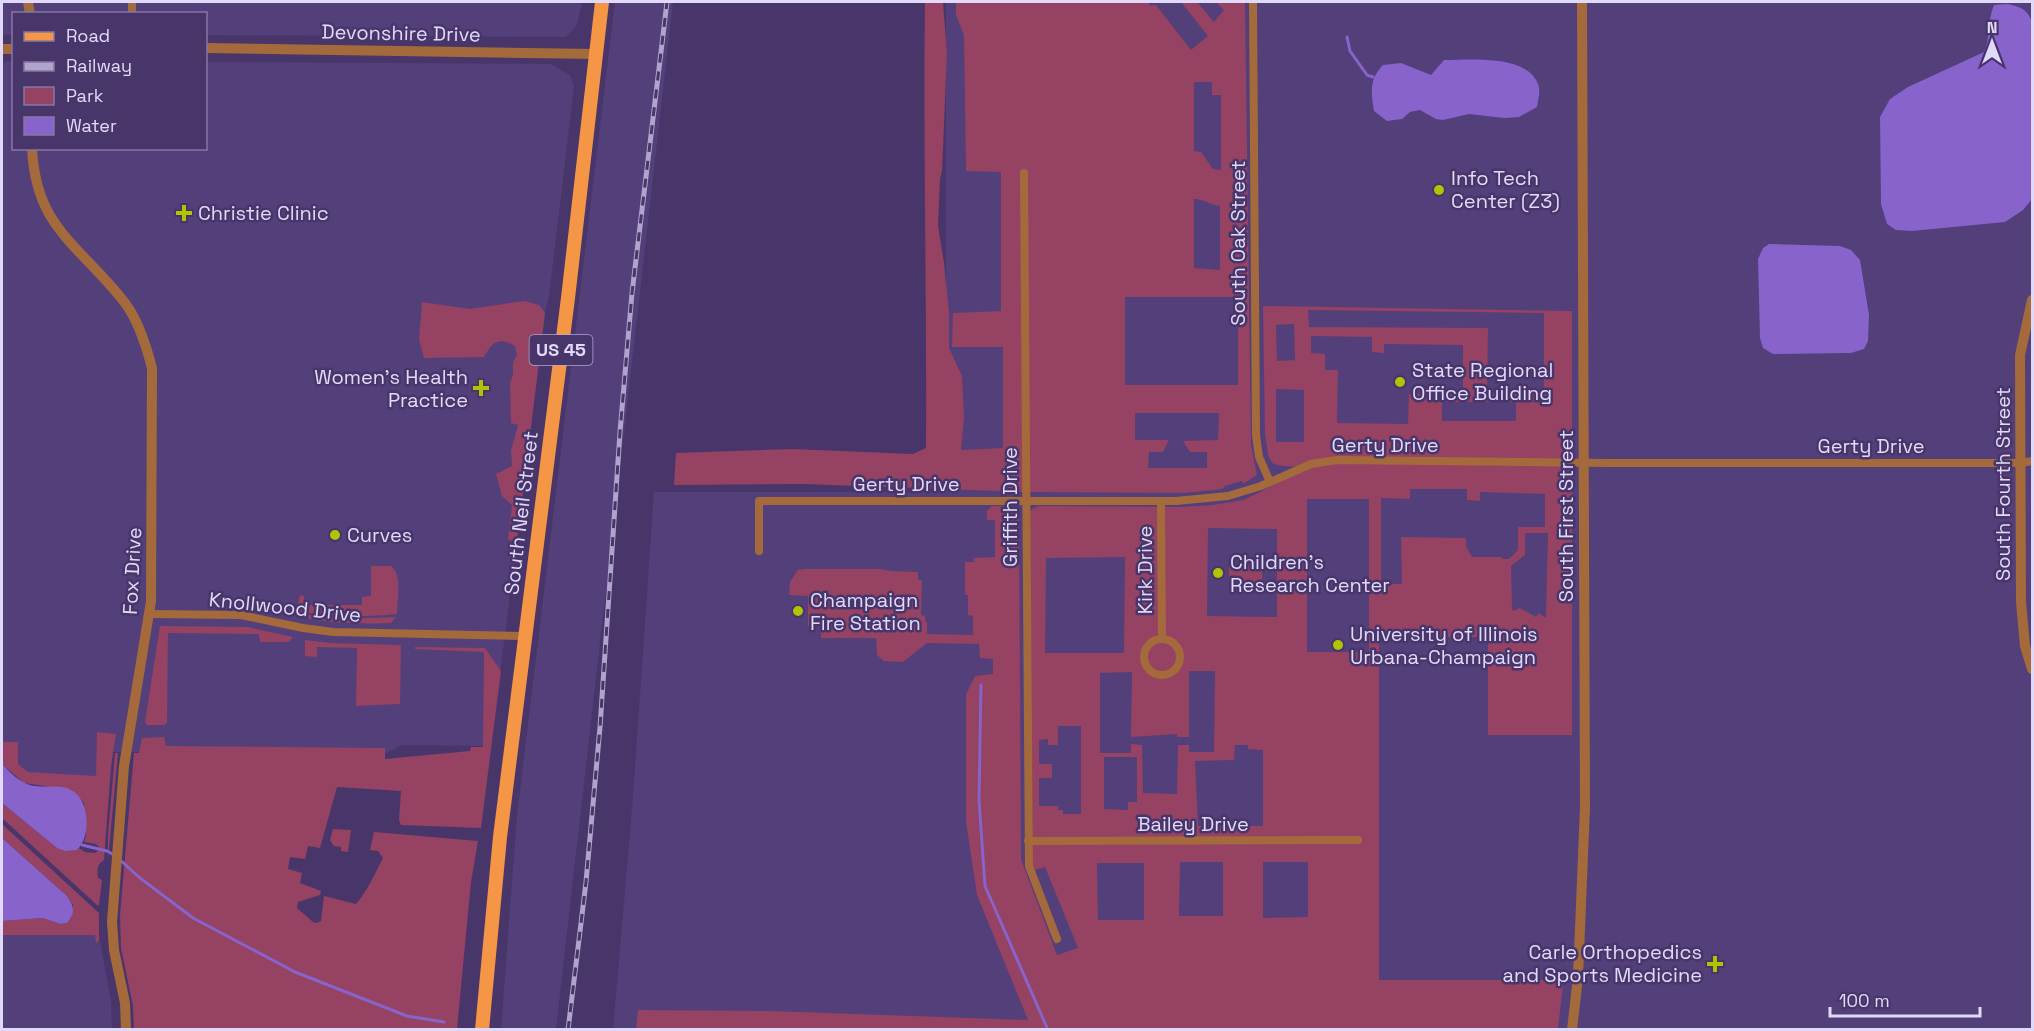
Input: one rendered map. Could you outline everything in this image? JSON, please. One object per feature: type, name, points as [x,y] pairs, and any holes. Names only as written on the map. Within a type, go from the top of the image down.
[{"type":"main road","name":"South Neil Street","points":[[482,1029],[500,837],[568,298],[602,2]]},
{"type":"street","name":"South Oak Street","points":[[1253,2],[1256,435],[1259,458],[1270,482]]},
{"type":"street","name":"South First Street","points":[[1572,1029],[1578,977],[1585,807],[1582,2]]},
{"type":"street","name":"Devonshire Drive","points":[[207,48],[596,54]]},
{"type":"street","name":"Fox Drive","points":[[32,150],[37,188],[49,217],[132,313],[147,349],[153,383],[151,593],[124,766],[112,922],[114,950],[125,1003],[126,1029]]},
{"type":"street","name":"Griffith Drive","points":[[1024,173],[1029,866],[1057,939]]},
{"type":"street","name":"South Fourth Street","points":[[2032,300],[2020,355],[2021,602],[2025,646],[2032,669]]},
{"type":"street","name":"Gerty Drive","points":[[759,551],[759,501],[1176,501],[1228,496],[1270,482],[1311,464],[1337,460],[2021,463],[2032,461]]},
{"type":"street","name":"Kirk Drive","points":[[1161,501],[1162,639]]},
{"type":"street","name":"Knollwood Drive","points":[[149,614],[240,615],[333,632],[524,636]]},
{"type":"street","name":"Kirk Drive","points":[[1162,639],[1168,640],[1177,648],[1180,659],[1175,669],[1165,675],[1159,675],[1149,669],[1145,653],[1151,644],[1162,639]]},
{"type":"street","name":"Bailey Drive","points":[[1028,841],[1358,840]]},
{"type":"shaded area","points":[[2,2],[582,2],[577,25],[566,37],[207,35],[207,12],[12,12],[12,34],[2,35]]},
{"type":"shaded area","points":[[615,2],[673,2],[556,1029],[501,1029],[517,816]]},
{"type":"shaded area","name":"University of Illinois Urbana-Champaign","points":[[946,2],[2032,2],[2032,1029],[613,1030],[633,797],[654,492],[946,492]]},
{"type":"shaded area","points":[[12,61],[12,150],[207,150],[207,62],[550,64],[570,75],[574,87],[491,746],[402,745],[384,754],[113,752],[109,790],[22,776],[2,745],[2,62]]},
{"type":"shaded area","points":[[2,935],[99,935],[111,1001],[112,1029],[2,1030]]},
{"type":"green space","points":[[925,2],[943,2],[947,54],[938,226],[949,313],[949,348],[962,376],[964,417],[961,450],[1003,448],[1003,347],[952,347],[953,313],[1001,311],[1001,172],[966,171],[964,36],[956,14],[956,2],[1148,2],[1151,6],[1156,5],[1191,50],[1208,36],[1181,2],[1197,2],[1214,22],[1224,10],[1216,2],[1245,2],[1251,445],[1257,475],[1243,484],[1242,481],[1222,489],[1185,493],[1022,492],[804,484],[674,485],[676,453],[793,449],[913,454],[926,448]],"holes":[[[1194,82],[1212,82],[1212,95],[1221,95],[1221,170],[1213,169],[1201,152],[1194,151]],[[1194,199],[1220,206],[1220,270],[1194,268]],[[1125,297],[1238,297],[1238,385],[1125,385]],[[1135,413],[1219,413],[1218,440],[1183,441],[1190,452],[1207,452],[1207,468],[1148,468],[1149,452],[1163,452],[1169,440],[1135,440]]]},
{"type":"green space","points":[[524,301],[539,305],[545,313],[517,541],[508,540],[512,505],[502,496],[496,474],[512,466],[511,451],[518,425],[511,423],[510,383],[513,362],[517,355],[515,346],[500,341],[490,348],[484,357],[424,358],[419,339],[422,302],[470,309]]},
{"type":"green space","points":[[1263,306],[1572,311],[1572,735],[1488,735],[1488,637],[1379,637],[1379,980],[1556,980],[1563,985],[1558,1029],[636,1030],[638,1010],[770,1011],[1028,1020],[977,895],[966,822],[966,694],[975,676],[993,674],[993,659],[980,658],[979,644],[927,643],[903,662],[884,661],[877,655],[876,638],[821,638],[821,627],[808,626],[808,596],[789,595],[790,582],[798,570],[804,569],[880,569],[918,572],[918,580],[922,580],[921,615],[925,616],[927,622],[927,634],[973,635],[973,616],[968,615],[968,595],[965,595],[965,562],[974,562],[974,558],[995,557],[995,520],[987,520],[987,511],[992,506],[1016,507],[1019,515],[1021,859],[1057,955],[1078,948],[1045,867],[1035,870],[1033,867],[1030,512],[1039,506],[1183,507],[1243,500],[1293,475],[1299,467],[1272,463],[1268,455],[1265,433]],"holes":[[[1308,310],[1544,313],[1544,394],[1487,393],[1488,328],[1309,327]],[[1294,324],[1295,360],[1277,361],[1276,325]],[[1311,336],[1372,337],[1372,352],[1384,353],[1384,344],[1463,345],[1463,394],[1409,394],[1408,424],[1337,423],[1338,370],[1325,370],[1325,354],[1311,353]],[[1276,389],[1304,390],[1304,442],[1276,442]],[[1442,402],[1516,402],[1516,421],[1442,421]],[[1410,489],[1467,489],[1467,500],[1480,501],[1480,492],[1545,494],[1545,527],[1518,527],[1518,550],[1509,559],[1472,557],[1466,546],[1466,538],[1401,537],[1402,584],[1381,584],[1381,498],[1410,499]],[[1307,499],[1369,499],[1369,652],[1307,652]],[[1208,528],[1277,529],[1277,617],[1207,616]],[[1525,533],[1548,533],[1546,618],[1539,613],[1536,617],[1520,608],[1513,611],[1511,566],[1525,555]],[[1125,557],[1124,653],[1045,653],[1046,558]],[[1189,671],[1215,671],[1214,752],[1189,752],[1189,745],[1178,745],[1177,794],[1143,793],[1142,745],[1131,744],[1131,753],[1100,753],[1100,673],[1132,672],[1131,737],[1177,734],[1177,737],[1189,737]],[[1058,726],[1081,726],[1081,814],[1063,814],[1063,810],[1058,810],[1058,806],[1039,806],[1039,778],[1052,778],[1052,764],[1039,764],[1039,740],[1048,739],[1048,745],[1058,745]],[[1235,745],[1248,745],[1248,749],[1263,750],[1263,826],[1198,826],[1195,761],[1234,760]],[[1104,757],[1137,757],[1137,802],[1128,802],[1128,810],[1104,809]],[[1180,862],[1223,862],[1223,916],[1179,916]],[[1263,862],[1308,862],[1308,917],[1263,918]],[[1097,863],[1144,863],[1144,920],[1098,920]]]},
{"type":"green space","points":[[1229,565],[1262,565],[1262,582],[1229,582]]},
{"type":"green space","points":[[371,566],[391,566],[395,570],[398,582],[397,614],[346,616],[296,611],[300,595],[304,596],[305,605],[362,605],[362,597],[371,596]]},
{"type":"green space","points":[[296,613],[343,619],[396,617],[391,623],[356,623],[313,619]]},
{"type":"green space","points":[[160,626],[247,627],[293,637],[289,642],[260,642],[259,634],[168,633],[167,723],[147,725],[145,722]]},
{"type":"green space","points":[[305,640],[401,645],[400,704],[356,706],[357,648],[317,647],[317,657],[305,656]]},
{"type":"green space","points":[[415,647],[485,648],[501,671],[481,828],[401,825],[399,820],[401,791],[337,787],[320,848],[308,846],[305,859],[290,857],[288,869],[302,873],[300,883],[321,891],[320,895],[298,902],[297,908],[317,923],[321,921],[324,896],[356,904],[371,882],[383,858],[378,851],[370,850],[374,832],[478,841],[471,882],[457,1029],[134,1029],[133,1006],[121,948],[120,915],[134,753],[139,753],[142,738],[164,737],[166,746],[385,748],[385,759],[470,751],[471,747],[483,747],[484,652],[415,649]]},
{"type":"green space","points":[[2,732],[3,742],[18,742],[18,764],[28,772],[96,776],[97,732],[116,734],[111,766],[104,860],[100,863],[98,870],[98,878],[102,880],[99,905],[2,818],[2,803],[57,848],[77,850],[79,848],[85,852],[95,853],[99,850],[96,844],[84,842],[86,836],[84,803],[72,790],[24,783],[2,764]]},
{"type":"green space","points":[[115,753],[118,753],[108,860],[108,836]]},
{"type":"green space","points":[[2,824],[99,913],[99,941],[96,943],[95,935],[2,935],[2,921],[43,918],[60,924],[67,923],[71,918],[73,905],[67,896],[2,838]]},
{"type":"green space","points":[[333,829],[351,830],[348,852],[341,851],[341,847],[334,846],[330,840]]},
{"type":"water","points":[[2007,4],[2022,9],[2032,21],[2032,199],[2023,210],[2005,222],[1912,231],[1896,230],[1887,224],[1881,204],[1880,117],[1890,99],[1908,87],[1984,52],[1994,5]]},
{"type":"water","points":[[1444,60],[1497,61],[1522,68],[1532,74],[1538,84],[1537,107],[1519,117],[1504,118],[1469,114],[1443,120],[1436,119],[1420,110],[1410,112],[1402,119],[1387,121],[1374,111],[1372,86],[1378,70],[1383,65],[1401,63],[1431,75]]},
{"type":"water","points":[[1769,244],[1840,246],[1851,250],[1860,260],[1869,315],[1868,341],[1864,349],[1851,353],[1773,354],[1763,348],[1760,338],[1758,259],[1763,248]]},
{"type":"water","points":[[2,764],[17,778],[29,785],[68,788],[79,796],[87,820],[85,837],[77,850],[65,851],[57,848],[2,803]]},
{"type":"water","points":[[2,838],[67,896],[73,910],[67,923],[60,924],[43,918],[2,921]]},
{"type":"waterway","points":[[1347,37],[1350,51],[1367,75],[1373,77]]},
{"type":"waterway","points":[[981,685],[979,800],[985,886],[1048,1030]]},
{"type":"waterway","points":[[82,845],[114,855]]},
{"type":"waterway","points":[[119,859],[193,918],[295,972],[407,1016],[444,1022]]},
{"type":"railway","points":[[568,1030],[586,882],[600,727],[632,293],[667,2]]},
{"type":"place","name":"Info Tech Center (Z3)","points":[[1439,190]]},
{"type":"place","name":"Christie Clinic","points":[[184,213]]},
{"type":"place","name":"State Regional Office Building","points":[[1400,382]]},
{"type":"place","name":"Women's Health Practice","points":[[481,388]]},
{"type":"place","name":"Curves","points":[[335,535]]},
{"type":"place","name":"Children's Research Center","points":[[1218,573]]},
{"type":"place","name":"Champaign Fire Station","points":[[798,611]]},
{"type":"place","name":"University of Illinois Urbana-Champaign","points":[[1338,645]]},
{"type":"place","name":"Carle Orthopedics and Sports Medicine","points":[[1715,964]]}]
